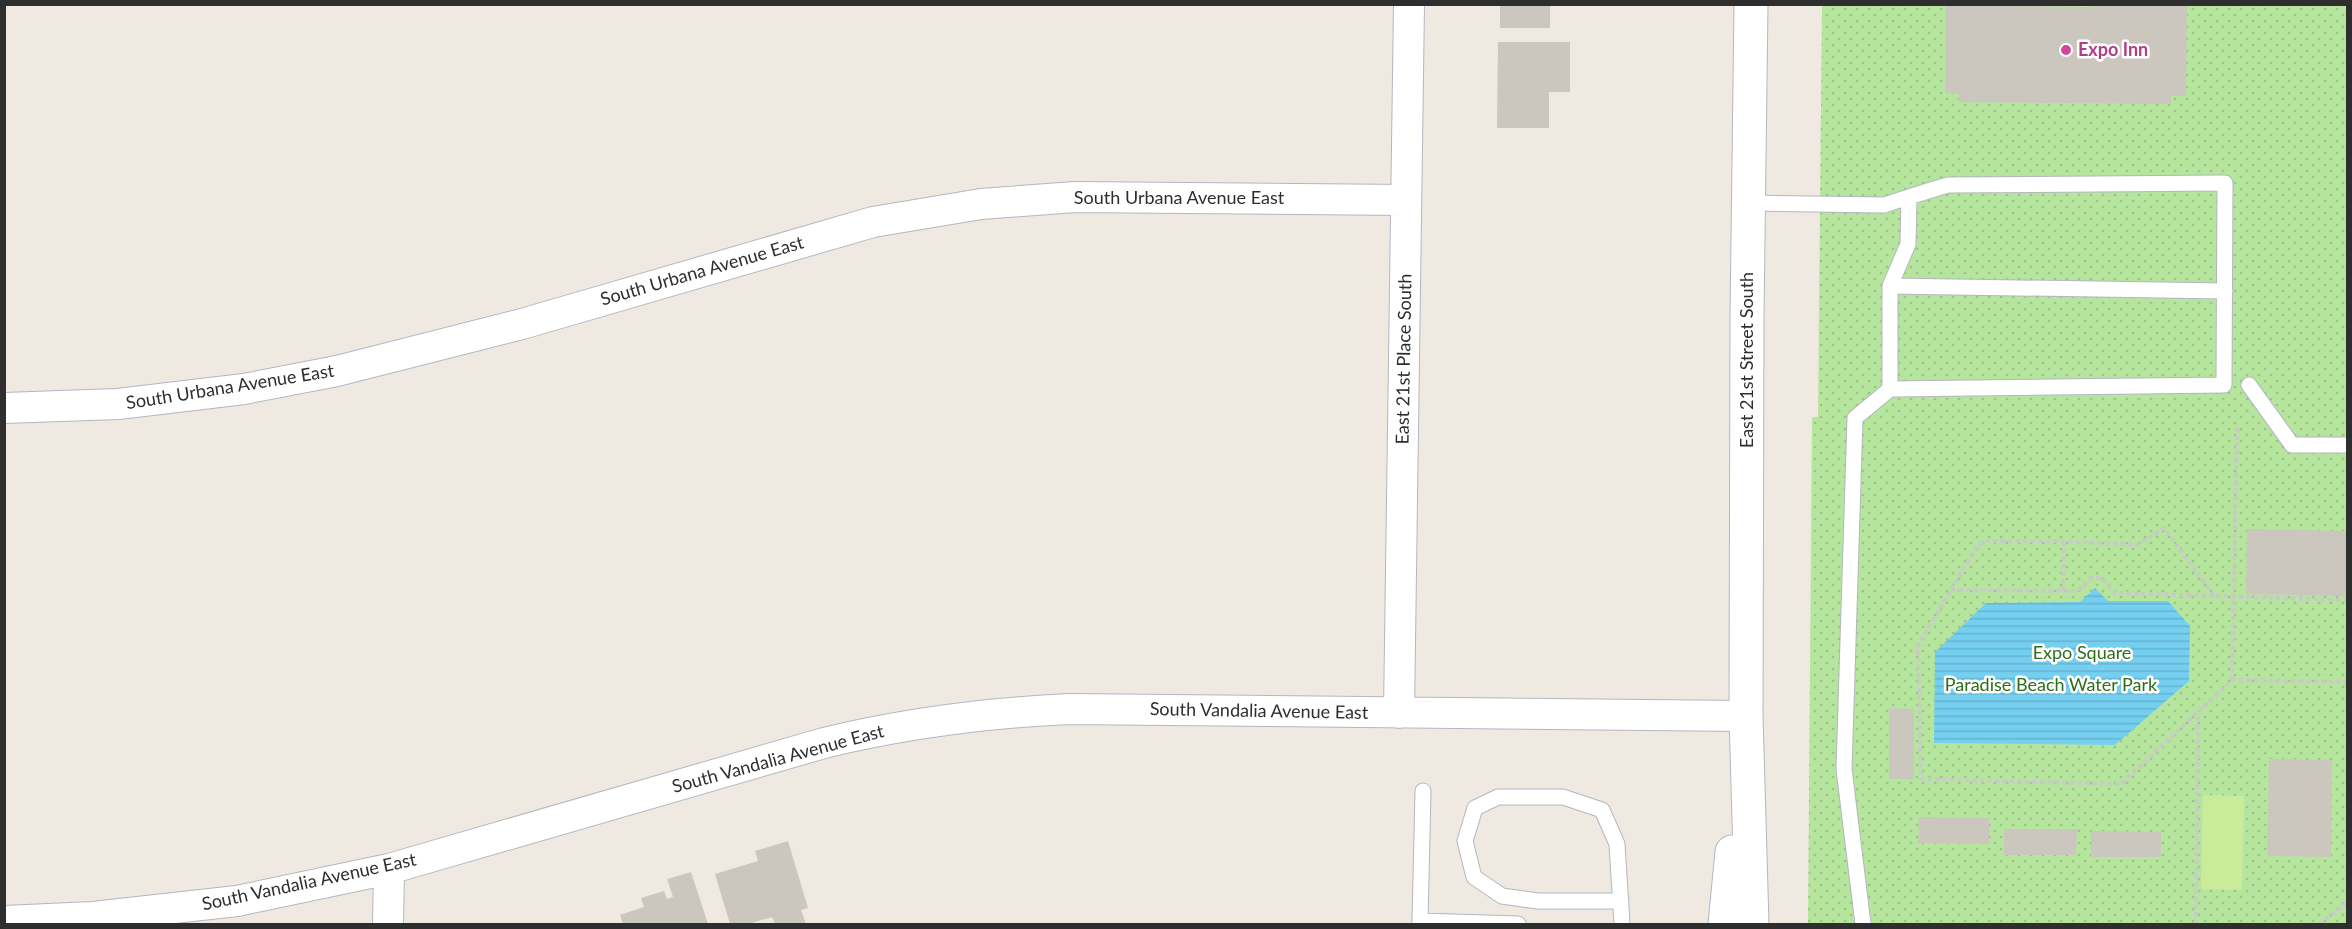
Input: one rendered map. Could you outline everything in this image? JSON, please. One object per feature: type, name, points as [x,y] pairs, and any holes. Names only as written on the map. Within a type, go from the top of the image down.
[{"type":"main road","name":"East 21st Street South","points":[[1751,4],[1746,716],[1752,924]]},
{"type":"main road","name":"East 21st Street South","points":[[1725,924],[1746,716]]},
{"type":"street","name":"East 21st Place South","points":[[1399,712],[1409,4]]},
{"type":"street","name":"South Urbana Avenue East","points":[[4,408],[118,404],[244,388],[337,371],[522,324],[873,222],[981,204],[1075,197],[1406,200]]},
{"type":"street","name":"South Vandalia Avenue East","points":[[4,921],[93,917],[237,901],[389,869],[879,729],[996,712],[1069,709],[1746,716]]},
{"type":"street","points":[[388,924],[389,869]]},
{"type":"lane","points":[[1749,203],[1884,205],[1948,184],[2225,183],[2224,386],[1890,389],[1855,418],[1844,769],[1863,924]]},
{"type":"lane","points":[[1890,389],[1890,286],[1908,244],[1909,197]]},
{"type":"lane","points":[[1890,286],[2225,291]]},
{"type":"lane","points":[[2249,386],[2292,445],[2348,445]]},
{"type":"lane","points":[[1423,792],[1420,922],[1518,924]]},
{"type":"lane","points":[[1621,901],[1538,901],[1502,896],[1474,877],[1465,841],[1475,808],[1498,797],[1563,797],[1602,810],[1617,844],[1621,901],[1622,924]]},
{"type":"path","points":[[2232,680],[2237,428]]},
{"type":"path","points":[[2214,596],[2164,528],[2137,545],[2064,541],[1984,541],[1976,548],[1918,645],[1921,779],[2121,784],[2232,680],[2348,682]]},
{"type":"path","points":[[2063,591],[2064,541]]},
{"type":"path","points":[[1950,590],[2077,591],[2091,578],[2102,578],[2115,593],[2348,600]]},
{"type":"path","points":[[2196,924],[2198,712]]},
{"type":"path","points":[[2319,924],[2348,902]]},
{"type":"green space","name":"Expo Square","points":[[1822,5],[2347,5],[2347,924],[1808,924],[1812,417],[1818,417]]},
{"type":"green space","points":[[2203,795],[2244,796],[2242,890],[2201,889]]},
{"type":"water","points":[[2095,588],[2108,601],[2168,601],[2190,626],[2189,681],[2115,745],[1934,743],[1935,652],[1986,603],[2080,602]]},
{"type":"building","points":[[1500,4],[1550,4],[1550,28],[1500,28]]},
{"type":"building","name":"Expo Inn","points":[[2093,4],[2187,4],[2186,96],[2171,96],[2171,104],[1959,102],[1959,94],[1945,93],[1946,5],[2093,7]]},
{"type":"building","points":[[1498,42],[1570,42],[1570,92],[1549,92],[1549,128],[1497,128]]},
{"type":"building","points":[[2247,529],[2348,531],[2348,596],[2246,594]]},
{"type":"building","points":[[1889,708],[1914,709],[1914,779],[1889,779]]},
{"type":"building","points":[[2269,759],[2332,760],[2331,857],[2267,856]]},
{"type":"building","points":[[1919,817],[1989,818],[1989,844],[1918,843]]},
{"type":"building","points":[[2004,829],[2077,829],[2076,855],[2004,855]]},
{"type":"building","points":[[2091,831],[2161,832],[2161,857],[2091,857]]},
{"type":"building","points":[[788,841],[808,908],[801,910],[806,924],[775,924],[772,917],[748,924],[730,924],[715,874],[758,861],[755,851]]},
{"type":"building","points":[[691,872],[708,924],[623,924],[620,915],[644,907],[641,898],[664,891],[667,899],[673,897],[667,879]]},
{"type":"place","name":"Expo Inn","points":[[2066,50]]},
{"type":"park label","name":"Paradise Beach Water Park","points":[[2051,685]]}]
